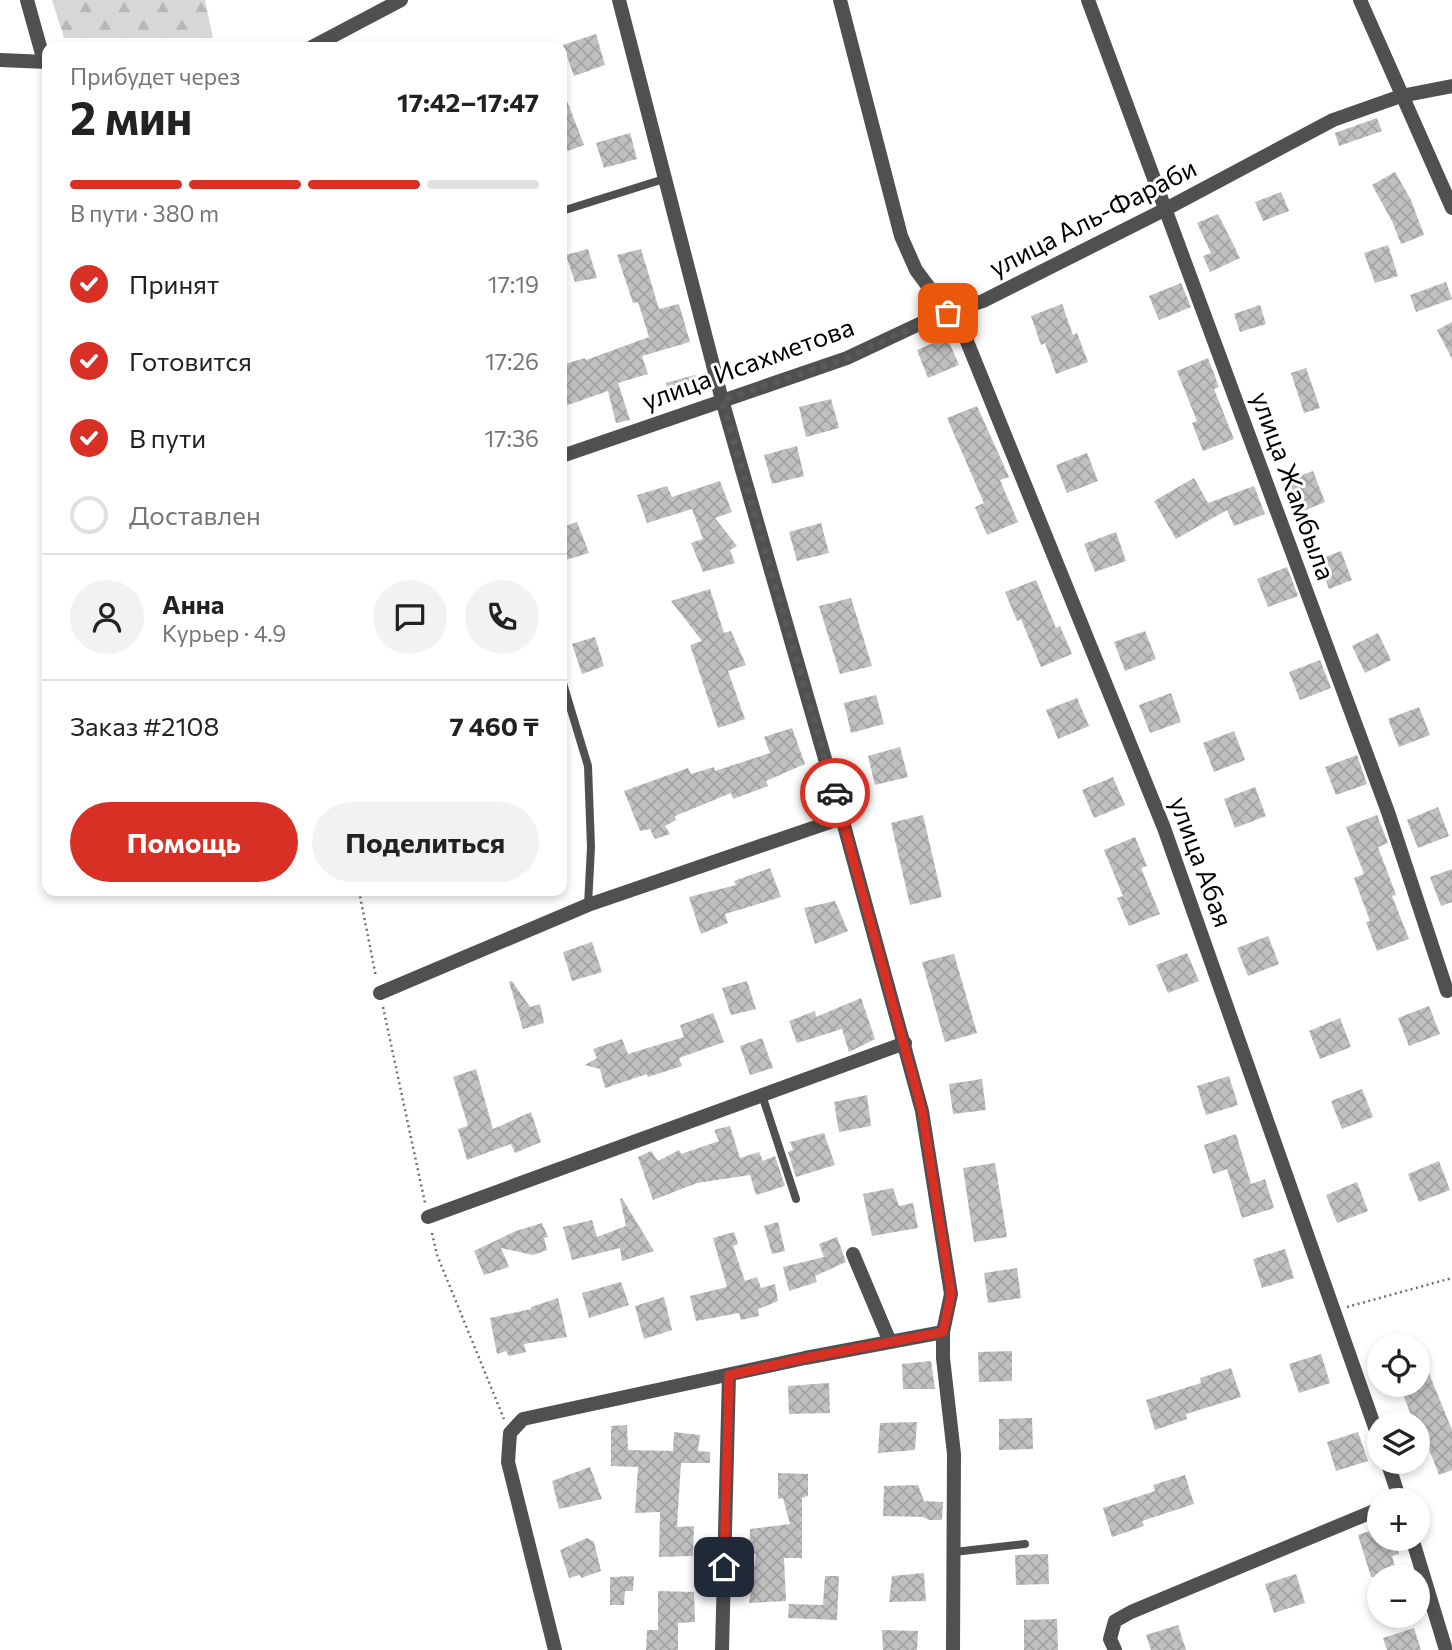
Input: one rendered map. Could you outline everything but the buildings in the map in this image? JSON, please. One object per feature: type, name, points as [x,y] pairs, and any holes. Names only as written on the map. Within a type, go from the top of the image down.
[{"type":"street","points":[[27,0],[42,49]]},
{"type":"street","points":[[321,42],[401,0]]},
{"type":"street","points":[[619,0],[722,400],[842,818],[922,1111],[951,1294],[943,1332],[943,1358],[954,1454],[953,1650]]},
{"type":"street","points":[[840,0],[901,236],[916,270],[948,313]]},
{"type":"street","name":"улица Жамбыла","points":[[1088,0],[1388,812],[1447,991]]},
{"type":"street","points":[[1360,0],[1452,208]]},
{"type":"street","points":[[0,60],[42,62]]},
{"type":"street","name":"улица Аль-Фараби","points":[[948,313],[983,301],[1164,210],[1333,120],[1401,96],[1452,86]]},
{"type":"street","name":"улица Исахметова","points":[[567,454],[847,358],[948,313]]},
{"type":"street","name":"улица Абая","points":[[948,313],[966,339],[1164,828],[1369,1411]]},
{"type":"street","points":[[380,993],[588,905],[842,818]]},
{"type":"street","points":[[428,1217],[905,1043]]},
{"type":"street","points":[[853,1254],[890,1342]]},
{"type":"street","points":[[555,1650],[509,1462],[510,1433],[523,1419],[943,1332]]},
{"type":"street","points":[[722,1650],[729,1375]]},
{"type":"street","points":[[1115,1650],[1110,1639],[1115,1621],[1131,1612],[1367,1514]]},
{"type":"street","points":[[1416,1551],[1446,1650]]},
{"type":"lane","points":[[567,209],[664,179]]},
{"type":"lane","points":[[567,697],[588,766],[591,847],[588,905]]},
{"type":"lane","points":[[762,1095],[796,1199]]},
{"type":"lane","points":[[954,1552],[1025,1544]]},
{"type":"path","points":[[360,896],[437,1255],[510,1433]]},
{"type":"path","points":[[1334,1310],[1452,1278]]},
{"type":"green space","points":[[52,0],[205,0],[213,38],[64,38]]},
{"type":"way so far","points":[[835,793],[722,400],[847,358],[948,313]]},
{"type":"route","points":[[724,1567],[729,1375],[943,1332],[951,1294],[922,1111],[835,793]]}]
